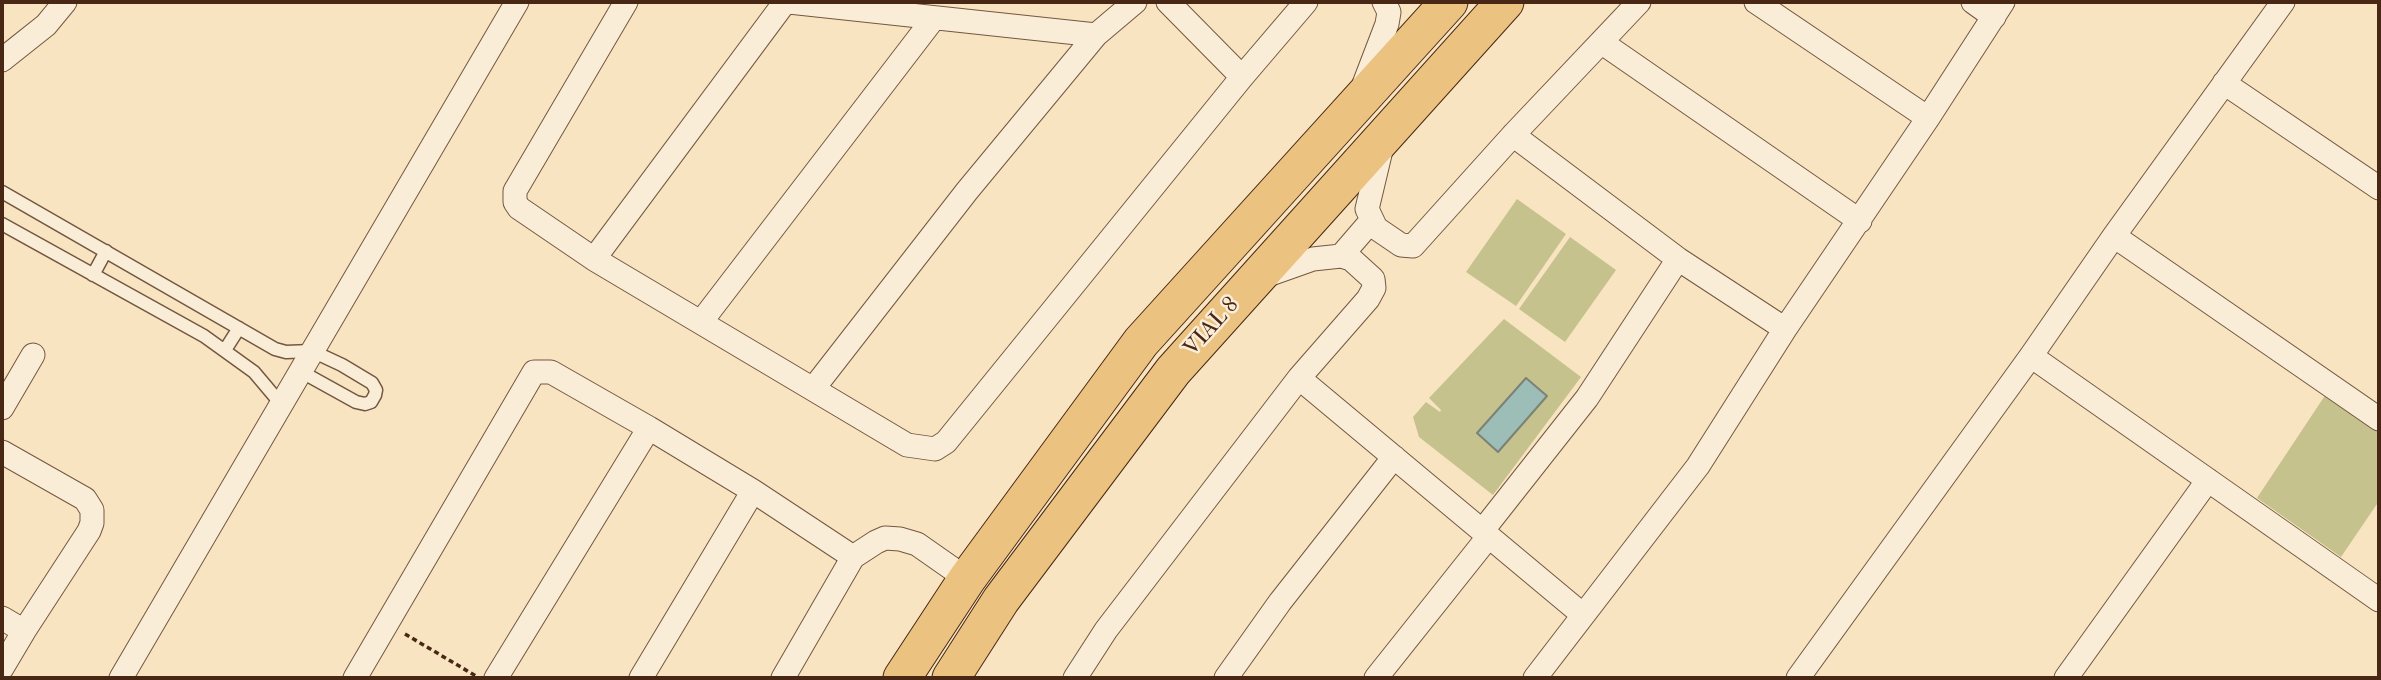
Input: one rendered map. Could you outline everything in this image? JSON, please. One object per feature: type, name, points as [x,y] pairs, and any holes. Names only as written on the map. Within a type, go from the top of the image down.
[{"type":"main road","name":"VIAL 8","points":[[902,678],[967,579],[1141,342],[1449,2]]},
{"type":"main road","name":"VIAL 8","points":[[951,678],[1001,600],[1172,371],[1505,2]]},
{"type":"street","points":[[2,60],[46,25],[65,2]]},
{"type":"street","points":[[121,678],[517,2]]},
{"type":"street","points":[[626,2],[515,191],[515,202],[526,214],[594,259],[907,445],[935,449],[946,442],[1306,2]]},
{"type":"street","points":[[594,259],[787,2],[1096,35]]},
{"type":"street","points":[[813,389],[967,191],[1096,35],[1135,2]]},
{"type":"street","points":[[1168,2],[1242,77]]},
{"type":"street","points":[[1357,102],[1387,24],[1389,12],[1384,2]]},
{"type":"street","points":[[1386,133],[1367,209],[1376,228],[1390,240],[1401,246],[1413,246],[1639,2]]},
{"type":"street","points":[[1756,2],[1928,118]]},
{"type":"street","points":[[1535,678],[1698,466],[1785,329],[1860,221],[1999,9],[1973,2]]},
{"type":"street","points":[[1810,674],[2114,236],[2283,2]]},
{"type":"street","points":[[701,322],[934,18]]},
{"type":"street","points":[[1601,42],[1860,221]]},
{"type":"street","points":[[2224,83],[2379,188]]},
{"type":"street","points":[[1513,135],[1678,259],[1785,329]]},
{"type":"street","points":[[1341,256],[1371,220]]},
{"type":"street","points":[[2114,236],[2379,419]]},
{"type":"street","points":[[1075,678],[1105,631],[1299,378],[1368,299],[1374,288],[1373,279],[1351,258],[1341,256],[1313,258],[1255,279]]},
{"type":"street","points":[[1376,678],[1581,407],[1678,259]]},
{"type":"street","points":[[2,408],[33,355]]},
{"type":"street","points":[[2031,356],[2379,600]]},
{"type":"street","points":[[355,678],[534,372],[551,372],[649,428],[753,491],[853,557]]},
{"type":"street","points":[[1299,378],[1583,615]]},
{"type":"street","points":[[496,678],[649,428]]},
{"type":"street","points":[[2,452],[85,499],[92,510],[89,531],[2,668]]},
{"type":"street","points":[[1226,678],[1280,602],[1394,457]]},
{"type":"street","points":[[2066,678],[2208,480]]},
{"type":"street","points":[[641,678],[753,491]]},
{"type":"street","points":[[783,678],[853,557],[885,538],[917,544],[967,579]]},
{"type":"street","points":[[2,618],[24,631]]},
{"type":"lane","points":[[2,192],[275,349],[286,352],[312,351],[372,383],[376,390],[375,395],[365,404],[356,402],[300,371]]},
{"type":"lane","points":[[2,224],[225,350],[264,381],[281,404]]},
{"type":"lane","points":[[93,275],[106,251]]},
{"type":"lane","points":[[225,350],[239,328]]},
{"type":"path","points":[[388,624],[479,678]]},
{"type":"shaded area","points":[[1517,199],[1566,234],[1516,306],[1466,272]]},
{"type":"shaded area","points":[[1570,237],[1616,270],[1565,342],[1519,309]]},
{"type":"shaded area","points":[[1504,319],[1581,377],[1493,495],[1419,437],[1413,417],[1426,402],[1440,412],[1429,398]]},
{"type":"shaded area","points":[[2326,394],[2379,432],[2379,501],[2341,557],[2257,498]]},
{"type":"water","points":[[1526,378],[1547,396],[1498,452],[1477,433]]}]
